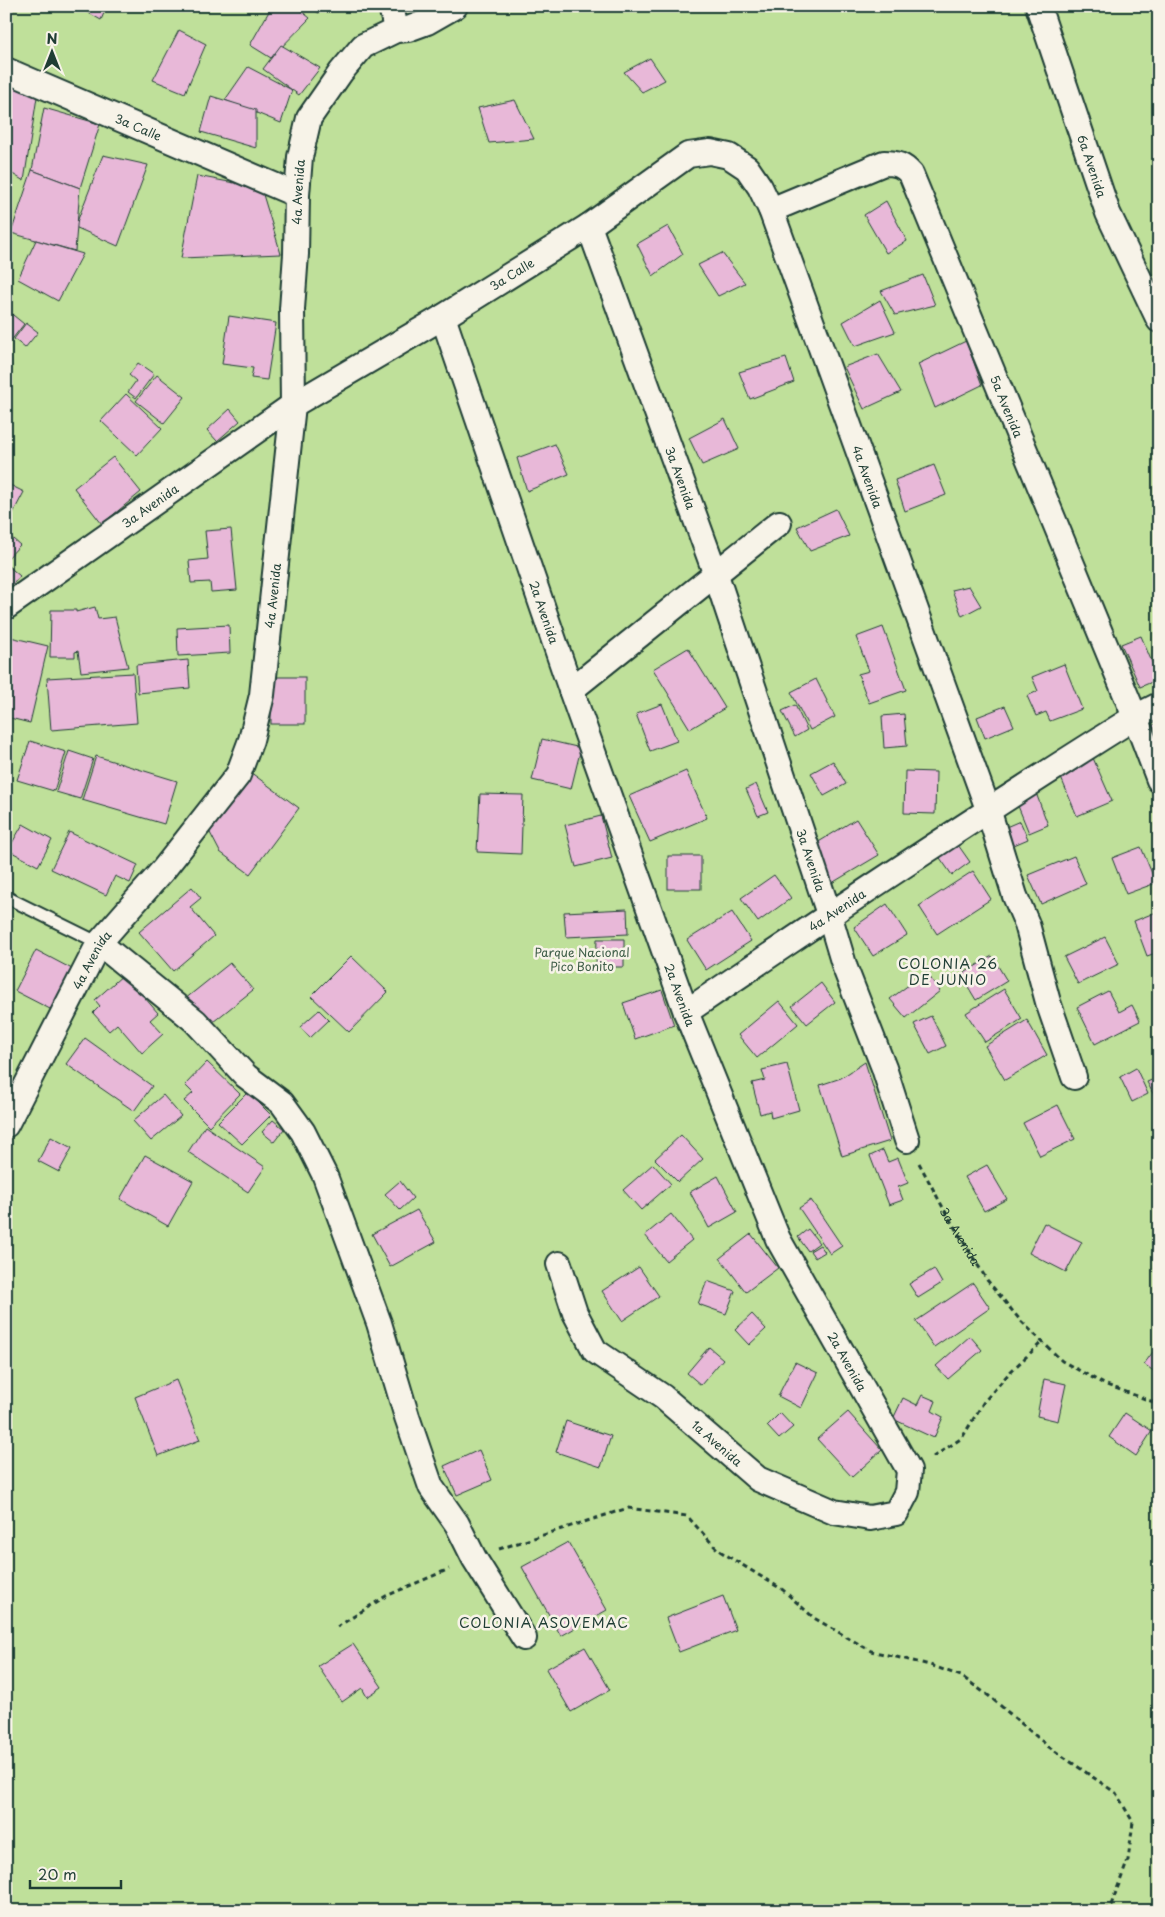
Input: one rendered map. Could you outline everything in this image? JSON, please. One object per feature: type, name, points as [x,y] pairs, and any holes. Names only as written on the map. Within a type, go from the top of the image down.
[{"type":"street","points":[[391,6],[396,30]]},
{"type":"street","name":"4a Avenida","points":[[6,1125],[99,943],[164,869],[238,775],[251,740],[262,695],[293,405],[292,309],[296,254],[297,195],[300,157],[309,118],[341,72],[363,46],[396,30],[408,29],[427,22],[455,6]]},
{"type":"street","name":"6a Avenida","points":[[1038,6],[1108,213],[1159,320]]},
{"type":"street","name":"3a Calle","points":[[6,70],[297,195]]},
{"type":"street","name":"3a Calle","points":[[293,405],[443,317],[589,226],[688,155],[710,152],[729,156]]},
{"type":"street","name":"4a Avenida","points":[[729,156],[747,168],[771,210],[988,809],[1027,924],[1048,1002],[1074,1076]]},
{"type":"street","name":"5a Avenida","points":[[771,210],[884,163],[895,163],[904,167],[911,174],[1135,717],[1159,780]]},
{"type":"street","name":"3a Avenida","points":[[589,226],[716,574],[829,914],[845,968],[884,1068],[907,1140]]},
{"type":"street","name":"2a Avenida","points":[[443,317],[571,690],[686,1012],[778,1239],[908,1470]]},
{"type":"street","name":"3a Avenida","points":[[6,607],[293,405]]},
{"type":"street","points":[[571,690],[780,523]]},
{"type":"street","name":"4a Avenida","points":[[686,1012],[829,914],[988,809],[1135,717],[1159,705]]},
{"type":"street","points":[[99,943],[195,1021],[246,1076],[282,1103],[303,1132],[325,1176],[376,1314],[404,1410],[431,1487],[457,1524],[474,1558],[524,1638]]},
{"type":"street","name":"1a Avenida","points":[[559,1264],[575,1313],[595,1351],[663,1397],[758,1479],[834,1512],[870,1518],[896,1513],[907,1492],[908,1470]]},
{"type":"lane","points":[[6,897],[99,943]]},
{"type":"path","name":"3a Avenida","points":[[907,1140],[947,1215],[986,1280],[1020,1320],[1062,1361],[1096,1380],[1159,1404]]},
{"type":"path","points":[[908,1470],[930,1459],[962,1438],[983,1403],[1010,1372],[1042,1342]]},
{"type":"path","points":[[337,1627],[386,1596],[474,1558],[519,1542],[628,1508],[687,1516],[718,1550],[783,1590],[814,1618],[871,1650],[930,1665],[962,1676],[990,1696],[1049,1747],[1116,1793],[1133,1822],[1128,1860],[1111,1905],[1104,1911]]},
{"type":"green space","name":"Parque Nacional Pico Bonito","points":[[6,6],[1159,6],[1159,1911],[6,1911]]},
{"type":"building","points":[[76,6],[107,6],[101,20]]},
{"type":"building","points":[[272,6],[295,6],[310,18],[271,58],[250,45]]},
{"type":"building","points":[[305,6],[323,6],[319,13]]},
{"type":"building","points":[[179,30],[206,44],[185,93],[153,80]]},
{"type":"building","points":[[281,45],[320,68],[299,95],[263,69]]},
{"type":"building","points":[[650,58],[665,80],[642,92],[624,72]]},
{"type":"building","points":[[248,67],[292,90],[281,123],[225,100]]},
{"type":"building","points":[[6,84],[37,97],[24,181],[6,170]]},
{"type":"building","points":[[211,96],[256,110],[256,148],[201,132]]},
{"type":"building","points":[[515,100],[534,139],[489,143],[478,108]]},
{"type":"building","points":[[44,108],[100,124],[80,188],[32,170]]},
{"type":"building","points":[[103,155],[148,165],[118,246],[75,227]]},
{"type":"building","points":[[32,170],[80,188],[75,251],[11,233]]},
{"type":"building","points":[[197,176],[261,188],[281,254],[181,258]]},
{"type":"building","points":[[886,201],[907,241],[886,253],[864,215]]},
{"type":"building","points":[[668,226],[683,254],[653,276],[637,244]]},
{"type":"building","points":[[36,240],[83,254],[58,301],[18,279]]},
{"type":"building","points":[[722,253],[745,283],[718,296],[698,265]]},
{"type":"building","points":[[923,275],[935,305],[895,315],[881,291]]},
{"type":"building","points":[[880,300],[895,332],[855,346],[843,322]]},
{"type":"building","points":[[8,311],[24,324],[6,347],[6,314]]},
{"type":"building","points":[[229,316],[276,323],[267,380],[251,378],[253,368],[222,364]]},
{"type":"building","points":[[26,323],[38,332],[25,348],[14,339]]},
{"type":"building","points":[[966,341],[982,385],[935,408],[918,364]]},
{"type":"building","points":[[878,354],[901,392],[864,409],[844,367]]},
{"type":"building","points":[[786,358],[794,382],[750,399],[739,372]]},
{"type":"building","points":[[138,363],[154,374],[136,398],[128,392],[136,381],[129,375]]},
{"type":"building","points":[[157,375],[185,397],[164,423],[136,401]]},
{"type":"building","points":[[126,394],[162,428],[137,455],[101,421]]},
{"type":"building","points":[[230,409],[240,421],[217,441],[207,430]]},
{"type":"building","points":[[725,419],[739,449],[702,465],[689,438]]},
{"type":"building","points":[[555,444],[569,474],[527,491],[517,458]]},
{"type":"building","points":[[113,457],[141,492],[102,524],[74,488]]},
{"type":"building","points":[[934,465],[946,495],[905,511],[895,480]]},
{"type":"building","points":[[6,483],[24,492],[12,515],[6,512]]},
{"type":"building","points":[[836,509],[849,536],[810,551],[797,527]]},
{"type":"building","points":[[231,529],[237,590],[211,592],[210,582],[191,583],[189,561],[208,559],[205,531]]},
{"type":"building","points":[[6,533],[20,545],[6,560]]},
{"type":"building","points":[[6,564],[20,576],[6,592]]},
{"type":"building","points":[[969,586],[981,606],[962,616],[952,590]]},
{"type":"building","points":[[95,607],[98,619],[115,617],[128,667],[81,672],[78,651],[75,652],[75,657],[50,657],[51,610],[76,610],[76,612]]},
{"type":"building","points":[[229,625],[230,653],[178,656],[177,628]]},
{"type":"building","points":[[883,627],[906,690],[869,703],[858,674],[869,671],[856,637]]},
{"type":"building","points":[[6,636],[48,646],[30,723],[6,717]]},
{"type":"building","points":[[1141,636],[1159,679],[1140,687],[1121,644]]},
{"type":"building","points":[[688,648],[725,708],[690,729],[653,669]]},
{"type":"building","points":[[188,660],[190,688],[138,693],[136,665]]},
{"type":"building","points":[[1064,664],[1082,709],[1050,721],[1046,712],[1036,716],[1027,696],[1038,691],[1032,677]]},
{"type":"building","points":[[133,673],[137,723],[51,730],[47,678]]},
{"type":"building","points":[[271,677],[305,677],[305,724],[271,724]]},
{"type":"building","points":[[816,679],[835,717],[810,730],[791,692]]},
{"type":"building","points":[[662,704],[677,741],[650,751],[636,714]]},
{"type":"building","points":[[795,705],[807,730],[795,737],[782,711]]},
{"type":"building","points":[[1005,706],[1014,726],[985,738],[977,717]]},
{"type":"building","points":[[904,714],[907,746],[884,748],[882,716]]},
{"type":"building","points":[[1159,723],[1159,737],[1153,725]]},
{"type":"building","points":[[542,739],[581,748],[571,789],[532,780]]},
{"type":"building","points":[[30,741],[66,752],[54,791],[17,780]]},
{"type":"building","points":[[69,751],[93,759],[80,799],[56,792]]},
{"type":"building","points":[[96,756],[177,781],[164,824],[82,800]]},
{"type":"building","points":[[1093,758],[1112,801],[1077,816],[1059,773]]},
{"type":"building","points":[[833,761],[846,784],[824,796],[811,773]]},
{"type":"building","points":[[686,771],[707,818],[650,842],[629,796]]},
{"type":"building","points":[[905,771],[936,772],[935,814],[904,813]]},
{"type":"building","points":[[250,772],[299,808],[250,874],[220,852],[208,829]]},
{"type":"building","points":[[756,784],[768,812],[758,816],[746,789]]},
{"type":"building","points":[[1036,793],[1048,825],[1029,833],[1016,801]]},
{"type":"building","points":[[480,794],[523,795],[521,854],[477,852]]},
{"type":"building","points":[[601,816],[612,858],[576,867],[565,825]]},
{"type":"building","points":[[856,819],[879,855],[832,883],[817,843]]},
{"type":"building","points":[[1020,821],[1028,839],[1007,848],[999,830]]},
{"type":"building","points":[[23,824],[52,840],[38,866],[8,850]]},
{"type":"building","points":[[69,832],[138,865],[130,883],[115,876],[106,895],[51,869]]},
{"type":"building","points":[[956,842],[970,862],[952,875],[938,855]]},
{"type":"building","points":[[1141,847],[1156,883],[1126,894],[1112,858]]},
{"type":"building","points":[[668,856],[701,856],[701,889],[668,889]]},
{"type":"building","points":[[1074,856],[1086,884],[1041,904],[1028,875]]},
{"type":"building","points":[[973,871],[991,899],[937,934],[919,906]]},
{"type":"building","points":[[774,875],[791,898],[758,922],[741,898]]},
{"type":"building","points":[[192,887],[201,898],[190,907],[214,936],[173,971],[139,932]]},
{"type":"building","points":[[887,904],[907,935],[873,956],[854,927]]},
{"type":"building","points":[[627,909],[628,934],[566,937],[564,912]]},
{"type":"building","points":[[1159,911],[1159,952],[1147,956],[1134,921]]},
{"type":"building","points":[[732,912],[751,941],[706,970],[687,940]]},
{"type":"building","points":[[1105,937],[1119,964],[1078,984],[1064,957]]},
{"type":"building","points":[[597,939],[624,939],[624,967],[596,967]]},
{"type":"building","points":[[36,950],[72,969],[52,1010],[15,991]]},
{"type":"building","points":[[351,956],[388,992],[349,1032],[311,996]]},
{"type":"building","points":[[992,956],[1007,981],[976,1000],[961,975]]},
{"type":"building","points":[[230,963],[253,990],[208,1026],[185,999]]},
{"type":"building","points":[[926,972],[940,991],[906,1018],[890,999]]},
{"type":"building","points":[[124,974],[158,1013],[150,1020],[163,1034],[142,1053],[117,1024],[109,1031],[93,1013],[100,1006],[95,1000]]},
{"type":"building","points":[[821,983],[835,1002],[807,1024],[792,1006]]},
{"type":"building","points":[[1004,989],[1022,1019],[985,1042],[966,1013]]},
{"type":"building","points":[[662,990],[674,1025],[635,1039],[623,1003]]},
{"type":"building","points":[[1108,991],[1119,1012],[1132,1005],[1140,1021],[1095,1044],[1077,1007]]},
{"type":"building","points":[[779,1001],[798,1024],[757,1058],[738,1035]]},
{"type":"building","points":[[319,1010],[329,1020],[310,1038],[300,1027]]},
{"type":"building","points":[[931,1016],[946,1046],[930,1054],[914,1024]]},
{"type":"building","points":[[1027,1020],[1047,1055],[1005,1080],[985,1046]]},
{"type":"building","points":[[85,1038],[152,1086],[134,1111],[66,1064]]},
{"type":"building","points":[[207,1062],[240,1094],[209,1126],[184,1101],[193,1093],[185,1085]]},
{"type":"building","points":[[865,1062],[890,1141],[842,1156],[820,1085],[841,1078]]},
{"type":"building","points":[[787,1064],[799,1110],[771,1118],[770,1111],[760,1114],[752,1083],[765,1080],[762,1070]]},
{"type":"building","points":[[1136,1068],[1148,1094],[1132,1102],[1120,1077]]},
{"type":"building","points":[[1159,1077],[1159,1105],[1147,1082]]},
{"type":"building","points":[[6,1083],[17,1094],[6,1104]]},
{"type":"building","points":[[248,1092],[271,1115],[242,1144],[218,1122]]},
{"type":"building","points":[[163,1095],[181,1116],[151,1141],[133,1121]]},
{"type":"building","points":[[1058,1105],[1075,1139],[1040,1156],[1023,1123]]},
{"type":"building","points":[[273,1120],[284,1129],[274,1142],[262,1132]]},
{"type":"building","points":[[205,1126],[265,1167],[248,1192],[188,1152]]},
{"type":"building","points":[[681,1135],[703,1159],[678,1182],[655,1159]]},
{"type":"building","points":[[51,1137],[72,1148],[59,1172],[38,1161]]},
{"type":"building","points":[[883,1150],[888,1162],[898,1158],[908,1183],[898,1187],[903,1200],[889,1205],[870,1156]]},
{"type":"building","points":[[145,1155],[193,1181],[168,1226],[120,1199]]},
{"type":"building","points":[[653,1164],[671,1184],[641,1210],[623,1190]]},
{"type":"building","points":[[987,1165],[1007,1199],[984,1211],[965,1177]]},
{"type":"building","points":[[718,1176],[737,1212],[709,1228],[690,1192]]},
{"type":"building","points":[[400,1181],[413,1198],[400,1210],[385,1194]]},
{"type":"building","points":[[811,1200],[842,1246],[830,1254],[799,1208]]},
{"type":"building","points":[[417,1210],[436,1242],[390,1267],[372,1234]]},
{"type":"building","points":[[671,1214],[692,1240],[666,1261],[645,1235]]},
{"type":"building","points":[[1044,1223],[1082,1242],[1066,1272],[1029,1253]]},
{"type":"building","points":[[808,1229],[819,1243],[808,1251],[798,1237]]},
{"type":"building","points":[[751,1234],[778,1268],[746,1292],[720,1258]]},
{"type":"building","points":[[820,1245],[825,1252],[815,1258],[810,1251]]},
{"type":"building","points":[[639,1267],[659,1296],[622,1321],[602,1291]]},
{"type":"building","points":[[934,1269],[942,1283],[918,1298],[909,1284]]},
{"type":"building","points":[[707,1281],[735,1291],[726,1314],[698,1304]]},
{"type":"building","points":[[973,1283],[990,1308],[934,1347],[916,1321]]},
{"type":"building","points":[[752,1314],[766,1329],[749,1345],[735,1330]]},
{"type":"building","points":[[970,1336],[982,1350],[948,1379],[936,1366]]},
{"type":"building","points":[[1159,1344],[1159,1375],[1144,1364]]},
{"type":"building","points":[[709,1347],[723,1359],[701,1385],[687,1373]]},
{"type":"building","points":[[795,1362],[818,1373],[801,1408],[778,1396]]},
{"type":"building","points":[[1044,1379],[1066,1384],[1058,1421],[1037,1416]]},
{"type":"building","points":[[176,1380],[200,1440],[158,1456],[135,1397]]},
{"type":"building","points":[[922,1395],[936,1401],[932,1411],[943,1417],[934,1438],[893,1419],[903,1398],[917,1405]]},
{"type":"building","points":[[848,1412],[882,1450],[852,1477],[817,1439]]},
{"type":"building","points":[[780,1413],[793,1427],[779,1439],[767,1426]]},
{"type":"building","points":[[1125,1413],[1152,1431],[1136,1456],[1109,1437]]},
{"type":"building","points":[[566,1421],[611,1436],[601,1467],[556,1452]]},
{"type":"building","points":[[479,1450],[492,1480],[457,1495],[444,1466]]},
{"type":"building","points":[[568,1542],[607,1610],[561,1636],[522,1567]]},
{"type":"building","points":[[723,1596],[736,1630],[679,1652],[666,1618]]},
{"type":"building","points":[[353,1644],[382,1687],[367,1697],[362,1688],[342,1702],[318,1666]]},
{"type":"building","points":[[585,1647],[610,1690],[571,1712],[546,1669]]},
{"type":"district","name":"COLONIA 26 DE JUNIO","points":[[948,972]]},
{"type":"district","name":"COLONIA ASOVEMAC","points":[[544,1622]]}]
